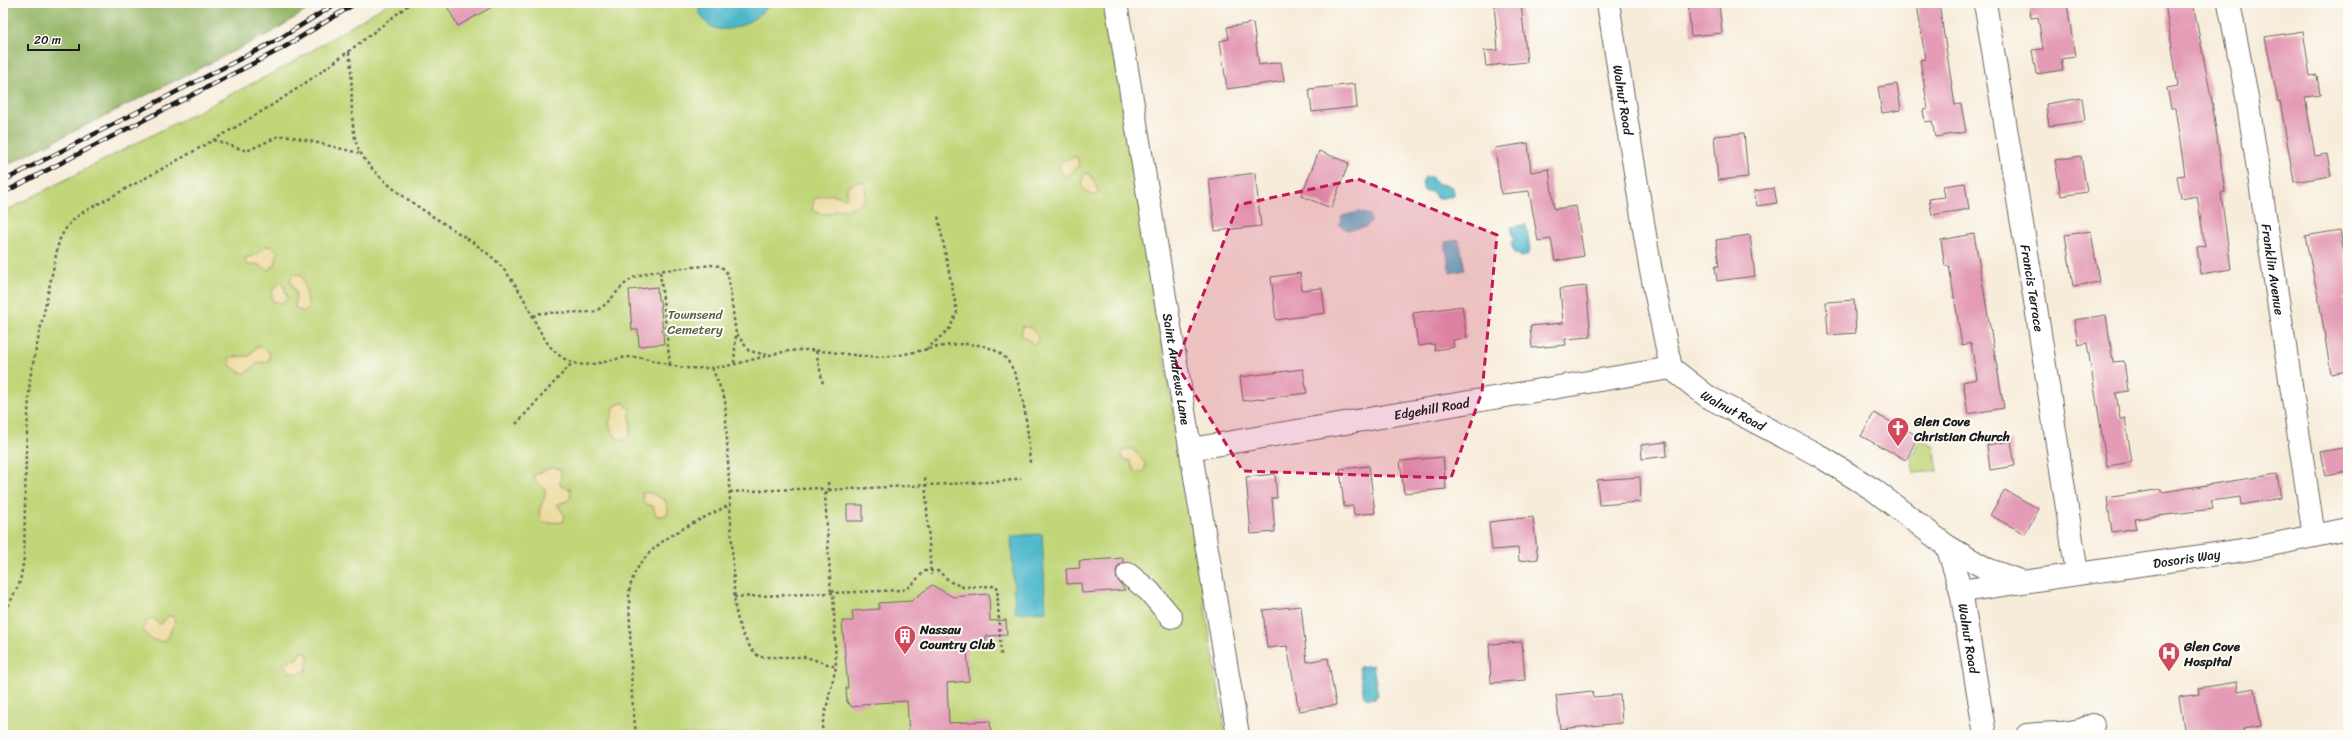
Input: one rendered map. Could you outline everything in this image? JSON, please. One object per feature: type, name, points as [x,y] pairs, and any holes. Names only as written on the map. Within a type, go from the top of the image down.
[{"type":"street","name":"Saint Andrews Lane","points":[[1116,3],[1238,735]]},
{"type":"street","name":"Walnut Road","points":[[1608,3],[1650,266],[1671,368],[1708,397],[1818,455],[1874,490],[1947,546],[1961,591],[1985,735]]},
{"type":"street","name":"Francis Terrace","points":[[1985,3],[2035,301],[2077,573]]},
{"type":"street","name":"Franklin Avenue","points":[[2229,3],[2247,97],[2314,536]]},
{"type":"street","name":"Edgehill Road","points":[[1191,449],[1671,368]]},
{"type":"street","name":"Dosoris Way","points":[[1961,591],[2250,549],[2348,529]]},
{"type":"street","name":"Dosoris Way","points":[[1947,546],[1987,569],[2024,582]]},
{"type":"street","points":[[1128,574],[1149,591],[1171,617]]},
{"type":"path","points":[[3,616],[20,582],[24,558],[26,453],[30,378],[59,241],[66,226],[74,217],[214,140],[273,104],[349,52],[411,3]]},
{"type":"path","points":[[349,52],[352,68],[353,124],[360,153],[373,171],[439,221],[487,253],[507,273],[549,346],[572,363],[592,364],[612,359],[634,357],[682,368],[712,368],[768,355],[798,350],[868,358],[896,356],[926,350],[971,345],[991,348],[1004,357],[1018,382],[1029,446],[1030,465]]},
{"type":"path","points":[[214,140],[247,151],[279,136],[289,136],[360,153]]},
{"type":"path","points":[[926,350],[950,328],[957,312],[938,216]]},
{"type":"path","points":[[533,316],[541,313],[592,312],[603,306],[623,285],[635,277],[660,272],[721,266],[728,274],[736,334],[734,363]]},
{"type":"path","points":[[660,272],[670,365]]},
{"type":"path","points":[[736,334],[749,351],[768,355]]},
{"type":"path","points":[[816,351],[823,384]]},
{"type":"path","points":[[516,424],[572,363]]},
{"type":"path","points":[[712,368],[725,399],[734,597],[742,634],[752,651],[759,657],[806,657],[836,667]]},
{"type":"path","points":[[925,478],[931,575]]},
{"type":"path","points":[[829,490],[1007,481],[1021,478]]},
{"type":"path","points":[[823,735],[822,726],[836,667],[825,495],[829,490],[828,482]]},
{"type":"path","points":[[730,492],[820,488],[827,493]]},
{"type":"path","points":[[636,735],[631,689],[630,582],[643,560],[672,534],[724,507],[730,507]]},
{"type":"path","points":[[734,597],[903,590],[911,586],[924,571],[938,570],[951,582],[963,588],[997,586],[1001,656]]},
{"type":"path","points":[[832,593],[834,588]]},
{"type":"highlighted area","points":[[1358,179],[1497,235],[1482,392],[1451,478],[1243,471],[1176,364],[1238,205]]},
{"type":"green space","points":[[3,3],[318,3],[272,32],[3,167]]},
{"type":"green space","name":"Nassau Country Club","points":[[389,3],[1106,3],[1226,735],[3,735],[3,212],[292,63]]},
{"type":"green space","points":[[1920,439],[1934,446],[1938,471],[1914,473],[1911,457]]},
{"type":"sand","points":[[1077,157],[1079,165],[1065,177],[1059,169],[1060,166],[1064,161]]},
{"type":"sand","points":[[1089,173],[1099,191],[1095,196],[1089,194],[1082,186],[1084,174]]},
{"type":"sand","points":[[856,182],[862,182],[865,185],[866,198],[864,201],[848,209],[837,209],[828,214],[818,213],[812,210],[814,199],[830,194],[837,195],[844,199],[847,197],[847,187]]},
{"type":"sand","points":[[265,246],[273,247],[278,252],[275,265],[268,270],[257,264],[246,265],[245,258],[256,255]]},
{"type":"sand","points":[[293,274],[301,275],[304,282],[308,310],[304,312],[295,308],[296,294],[290,281]]},
{"type":"sand","points":[[280,283],[283,284],[288,299],[281,303],[274,302],[272,299],[272,290]]},
{"type":"sand","points":[[1023,326],[1031,328],[1038,337],[1038,341],[1034,345],[1021,334]]},
{"type":"sand","points":[[260,346],[265,348],[270,354],[269,361],[256,364],[246,373],[239,372],[230,365],[229,357],[249,356],[255,348]]},
{"type":"sand","points":[[624,403],[630,410],[631,429],[627,440],[619,440],[616,438],[609,424],[614,407]]},
{"type":"sand","points":[[1126,449],[1133,449],[1145,463],[1145,469],[1143,472],[1135,472],[1130,461],[1122,459],[1121,453]]},
{"type":"sand","points":[[553,467],[561,470],[560,483],[562,487],[570,488],[571,497],[567,501],[557,504],[565,516],[563,522],[544,523],[539,515],[545,489],[534,480],[534,475]]},
{"type":"sand","points":[[649,492],[665,500],[668,509],[667,515],[656,516],[653,506],[644,504],[642,493]]},
{"type":"sand","points":[[168,616],[172,616],[175,620],[166,640],[155,641],[146,635],[143,628],[147,621],[153,618],[160,625]]},
{"type":"sand","points":[[302,651],[306,652],[308,657],[307,670],[299,674],[289,672],[284,664],[286,661],[296,659]]},
{"type":"water","points":[[697,3],[771,3],[762,12],[741,25],[730,29],[719,29],[710,25],[702,17]]},
{"type":"water","points":[[1425,177],[1431,177],[1439,184],[1450,186],[1454,192],[1454,196],[1437,199],[1433,192],[1424,191],[1422,183]]},
{"type":"water","points":[[1359,212],[1370,215],[1371,222],[1366,227],[1347,230],[1339,225],[1342,216]]},
{"type":"water","points":[[1526,225],[1530,250],[1527,255],[1522,257],[1513,252],[1511,241],[1514,241],[1511,227]]},
{"type":"water","points":[[1459,240],[1465,270],[1450,273],[1445,242]]},
{"type":"water","points":[[1042,534],[1046,611],[1015,613],[1011,536]]},
{"type":"water","points":[[1373,665],[1378,695],[1375,695],[1375,698],[1367,699],[1367,697],[1364,697],[1359,667]]},
{"type":"building","points":[[445,3],[499,3],[458,26]]},
{"type":"building","points":[[1494,3],[1521,3],[1527,62],[1486,66],[1484,51],[1498,50]]},
{"type":"building","points":[[1688,3],[1719,3],[1722,33],[1691,36]]},
{"type":"building","points":[[1939,3],[1955,105],[1961,104],[1966,132],[1935,137],[1932,121],[1925,122],[1923,110],[1928,109],[1920,60],[1925,59],[1917,4]]},
{"type":"building","points":[[2029,3],[2067,3],[2075,57],[2061,59],[2063,70],[2036,74],[2032,50],[2043,49],[2038,17],[2031,18]]},
{"type":"building","points":[[2165,3],[2193,3],[2212,102],[2225,192],[2221,193],[2231,269],[2201,274],[2197,247],[2205,246],[2197,196],[2181,199],[2177,176],[2185,175],[2175,108],[2171,108],[2167,88],[2178,86]]},
{"type":"building","points":[[1253,23],[1259,65],[1281,62],[1284,81],[1227,89],[1220,41],[1229,39],[1227,27]]},
{"type":"building","points":[[2303,31],[2310,76],[2317,75],[2320,95],[2305,97],[2315,156],[2327,154],[2331,176],[2294,182],[2280,101],[2278,102],[2265,37]]},
{"type":"building","points":[[1355,84],[1357,107],[1312,112],[1309,89]]},
{"type":"building","points":[[1897,84],[1901,110],[1882,113],[1878,87]]},
{"type":"building","points":[[2082,98],[2085,121],[2049,126],[2046,104]]},
{"type":"building","points":[[1744,133],[1748,177],[1718,180],[1714,136]]},
{"type":"building","points":[[1528,143],[1531,172],[1549,169],[1554,209],[1576,206],[1584,256],[1555,261],[1551,239],[1538,241],[1529,191],[1501,194],[1495,148]]},
{"type":"building","points":[[1319,151],[1349,163],[1331,208],[1301,196]]},
{"type":"building","points":[[2081,156],[2087,192],[2061,196],[2055,160]]},
{"type":"building","points":[[1255,173],[1261,226],[1215,231],[1209,179]]},
{"type":"building","points":[[1965,183],[1969,209],[1932,215],[1929,199],[1945,197],[1943,186]]},
{"type":"building","points":[[1774,188],[1777,203],[1757,206],[1754,191]]},
{"type":"building","points":[[2340,230],[2348,276],[2348,297],[2344,297],[2348,324],[2348,371],[2331,374],[2319,301],[2305,236]]},
{"type":"building","points":[[2091,231],[2099,282],[2073,286],[2065,235]]},
{"type":"building","points":[[1974,234],[2004,408],[1968,414],[1963,382],[1977,379],[1971,343],[1962,345],[1949,266],[1945,266],[1941,240]]},
{"type":"building","points":[[1750,235],[1755,276],[1717,281],[1715,266],[1719,266],[1716,240]]},
{"type":"building","points":[[1300,273],[1302,290],[1322,288],[1325,313],[1276,320],[1271,277]]},
{"type":"building","points":[[1586,286],[1591,337],[1565,339],[1566,345],[1532,348],[1530,326],[1563,323],[1560,289]]},
{"type":"building","points":[[657,287],[658,300],[660,300],[664,344],[639,346],[638,330],[632,330],[629,290]]},
{"type":"building","points":[[1854,300],[1856,333],[1828,335],[1826,302]]},
{"type":"building","points":[[1462,306],[1467,338],[1453,340],[1454,347],[1435,350],[1434,344],[1418,346],[1413,313]]},
{"type":"building","points":[[2106,315],[2113,362],[2124,361],[2128,391],[2116,393],[2120,419],[2125,418],[2132,462],[2107,466],[2087,343],[2078,345],[2074,320]]},
{"type":"building","points":[[1303,369],[1307,393],[1243,401],[1240,377]]},
{"type":"building","name":"Glen Cove Christian Church","points":[[1874,413],[1918,436],[1906,460],[1861,436]]},
{"type":"building","points":[[2011,441],[2015,466],[1990,470],[1987,445]]},
{"type":"building","points":[[1666,442],[1667,456],[1642,459],[1641,445]]},
{"type":"building","points":[[2348,447],[2348,472],[2325,476],[2320,452]]},
{"type":"building","points":[[1443,457],[1446,489],[1404,493],[1400,461]]},
{"type":"building","points":[[1369,466],[1375,513],[1354,515],[1353,506],[1344,507],[1340,469]]},
{"type":"building","points":[[1275,474],[1277,498],[1272,498],[1275,532],[1251,534],[1246,477]]},
{"type":"building","points":[[2277,474],[2281,498],[2241,505],[2240,497],[2211,501],[2213,509],[2135,519],[2137,528],[2112,532],[2107,498],[2161,489],[2162,492]]},
{"type":"building","points":[[1640,477],[1641,502],[1599,505],[1597,480]]},
{"type":"building","points":[[2005,490],[2039,509],[2025,534],[1990,515]]},
{"type":"building","points":[[847,505],[863,505],[863,521],[847,521]]},
{"type":"building","points":[[1533,517],[1538,559],[1519,561],[1518,548],[1492,550],[1489,522]]},
{"type":"building","points":[[1123,558],[1123,563],[1118,566],[1116,572],[1117,579],[1125,590],[1082,593],[1081,583],[1067,584],[1066,569],[1080,568],[1079,561]]},
{"type":"building","name":"Nassau Country Club","points":[[932,585],[953,597],[989,594],[990,621],[1006,620],[1007,635],[986,636],[986,647],[967,648],[969,681],[947,683],[949,723],[990,721],[991,735],[909,735],[907,701],[861,704],[861,706],[852,707],[847,702],[846,688],[848,688],[842,621],[853,621],[852,611],[879,609],[879,603],[911,601]]},
{"type":"building","points":[[1301,606],[1307,662],[1328,658],[1336,705],[1299,711],[1287,646],[1267,648],[1263,610]]},
{"type":"building","points":[[1522,642],[1525,680],[1491,683],[1489,644]]},
{"type":"building","name":"Glen Cove Hospital","points":[[2237,682],[2238,691],[2255,688],[2261,726],[2243,729],[2244,735],[2185,735],[2179,697],[2200,694],[2199,688]]},
{"type":"building","points":[[1592,691],[1593,697],[1620,695],[1622,723],[1560,729],[1556,695]]},
{"type":"railway","points":[[3,181],[279,39],[337,3]]},
{"type":"railway","points":[[3,193],[283,48],[356,3]]},
{"type":"place","name":"Glen Cove Christian Church","points":[[1898,448]]},
{"type":"place","name":"Nassau Country Club","points":[[905,656]]},
{"type":"place","name":"Glen Cove Hospital","points":[[2169,672]]},
{"type":"park label","name":"Townsend Cemetery","points":[[695,322]]}]
